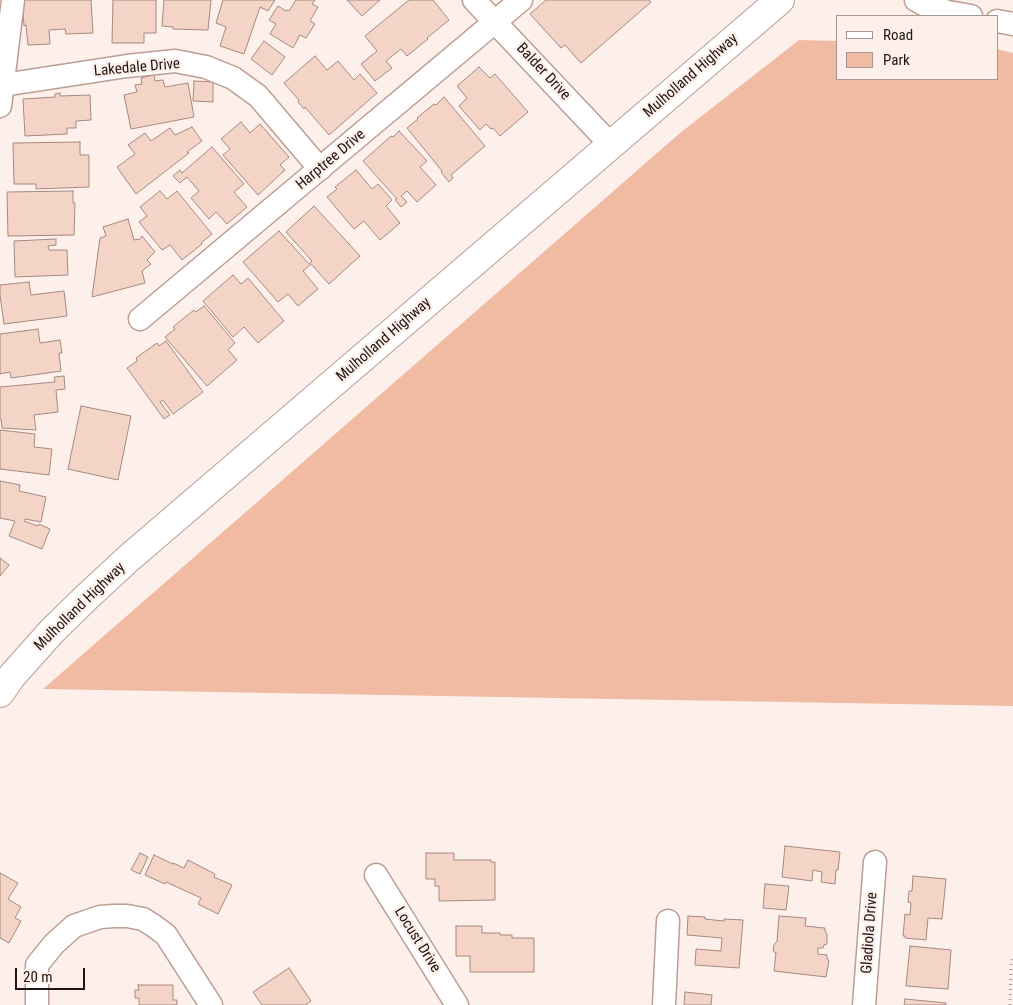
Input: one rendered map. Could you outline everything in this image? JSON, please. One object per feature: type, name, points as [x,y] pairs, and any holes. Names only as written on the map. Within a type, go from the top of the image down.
[{"type":"main road","name":"Mulholland Highway","points":[[0,693],[11,677],[52,631],[123,564],[780,0]]},
{"type":"street","points":[[1,95],[13,0]]},
{"type":"street","name":"Balder Drive","points":[[474,0],[611,144]]},
{"type":"street","name":"Harptree Drive","points":[[140,319],[521,0]]},
{"type":"street","points":[[916,0],[948,12],[965,15]]},
{"type":"street","points":[[998,21],[1013,24]]},
{"type":"street","name":"Lakedale Drive","points":[[1,95],[126,66],[175,62],[206,66],[234,78],[258,96],[320,169]]},
{"type":"street","name":"Gladiola Drive","points":[[864,1005],[875,862]]},
{"type":"street","name":"Locust Drive","points":[[376,875],[457,1005]]},
{"type":"street","points":[[37,1005],[37,965],[54,944],[74,926],[100,917],[126,916],[143,920],[166,935],[211,1005]]},
{"type":"street","points":[[664,1005],[668,921]]},
{"type":"path","points":[[1010,1005],[1011,964],[1013,957]]},
{"type":"green space","points":[[799,40],[836,41],[836,80],[998,80],[998,49],[1013,53],[1013,706],[43,689],[680,133]]},
{"type":"building","points":[[22,0],[91,0],[93,33],[66,34],[65,29],[49,30],[50,44],[28,45]]},
{"type":"building","points":[[113,0],[156,0],[156,33],[144,33],[144,43],[112,43]]},
{"type":"building","points":[[164,0],[211,0],[208,30],[173,29],[173,27],[162,26]]},
{"type":"building","points":[[223,0],[275,0],[268,11],[260,7],[244,54],[220,46],[226,27],[216,23]]},
{"type":"building","points":[[296,0],[315,0],[312,4],[318,7],[310,21],[315,24],[306,38],[300,35],[293,48],[270,34],[276,24],[269,20],[278,6],[289,11]]},
{"type":"building","points":[[347,0],[380,0],[362,16]]},
{"type":"building","points":[[409,0],[433,0],[449,20],[407,56],[401,49],[386,61],[392,68],[375,81],[361,64],[377,51],[365,36]]},
{"type":"building","points":[[546,0],[649,0],[651,2],[581,63],[565,45],[561,48],[530,14]]},
{"type":"building","points":[[264,41],[285,57],[272,75],[251,59]]},
{"type":"building","points":[[315,56],[327,70],[338,61],[354,80],[360,74],[377,93],[329,135],[305,107],[304,109],[298,102],[299,100],[284,83]]},
{"type":"building","points":[[479,67],[490,78],[495,74],[528,112],[500,136],[493,128],[491,129],[486,124],[480,130],[459,106],[467,98],[457,86]]},
{"type":"building","points":[[154,75],[155,81],[163,80],[165,87],[188,83],[194,117],[131,129],[124,95],[137,92],[135,85],[142,84],[141,78]]},
{"type":"building","points":[[194,81],[213,82],[213,102],[193,101]]},
{"type":"building","points":[[60,93],[60,96],[90,95],[91,120],[76,121],[76,128],[67,128],[67,134],[25,136],[23,99],[55,97],[55,94]]},
{"type":"building","points":[[444,97],[485,146],[451,175],[453,178],[449,182],[407,128]]},
{"type":"building","points":[[241,122],[250,133],[260,124],[289,157],[280,165],[285,170],[258,195],[223,155],[230,149],[221,139]]},
{"type":"building","points":[[192,127],[202,141],[136,194],[117,167],[135,154],[128,145],[145,133],[151,141],[170,128],[175,135]]},
{"type":"building","points":[[399,131],[427,161],[420,167],[436,185],[417,202],[407,191],[401,196],[407,202],[401,207],[395,200],[397,199],[363,161]]},
{"type":"building","points":[[80,142],[80,155],[89,155],[89,187],[36,189],[36,184],[14,184],[13,143]]},
{"type":"building","points":[[212,147],[244,184],[234,192],[247,207],[227,224],[216,212],[209,219],[191,198],[199,191],[187,177],[180,183],[173,176],[180,170],[182,173]]},
{"type":"building","points":[[356,170],[372,189],[378,184],[392,200],[386,206],[400,223],[380,240],[364,221],[354,229],[327,197],[337,189],[335,187]]},
{"type":"building","points":[[73,191],[73,203],[75,203],[74,235],[8,236],[7,192]]},
{"type":"building","points":[[160,191],[167,199],[177,191],[212,234],[182,260],[170,245],[162,250],[139,222],[147,216],[140,207]]},
{"type":"building","points":[[314,206],[360,256],[329,284],[310,263],[312,261],[286,232]]},
{"type":"building","points":[[128,219],[134,240],[140,239],[142,236],[155,252],[147,260],[151,264],[142,271],[145,283],[92,297],[100,238],[106,236],[103,227]]},
{"type":"building","points":[[279,231],[310,265],[303,271],[318,289],[298,306],[288,294],[278,302],[243,262]]},
{"type":"building","points":[[56,239],[56,245],[48,246],[49,250],[67,250],[68,275],[15,277],[14,241]]},
{"type":"building","points":[[233,275],[241,284],[248,278],[284,321],[258,343],[244,327],[233,337],[203,301]]},
{"type":"building","points":[[29,282],[31,295],[64,291],[67,316],[4,324],[0,285]]},
{"type":"building","points":[[204,306],[235,343],[228,350],[237,360],[207,386],[165,337],[175,329],[173,327],[194,310],[196,312]]},
{"type":"building","points":[[38,329],[40,343],[60,340],[62,353],[59,353],[61,371],[11,378],[10,372],[0,374],[0,334]]},
{"type":"building","points":[[166,341],[203,392],[173,414],[163,400],[160,402],[170,415],[164,419],[127,368],[137,361],[136,358],[157,343],[159,346]]},
{"type":"building","points":[[64,376],[65,389],[56,390],[58,412],[34,415],[36,430],[2,428],[0,419],[0,387],[55,382],[54,377]]},
{"type":"building","points":[[81,406],[131,416],[118,480],[68,469]]},
{"type":"building","points":[[0,430],[35,434],[34,447],[52,449],[49,475],[0,469]]},
{"type":"building","points":[[0,481],[20,485],[19,491],[46,497],[41,522],[25,519],[24,521],[38,526],[39,524],[50,529],[42,549],[9,536],[15,521],[0,518]]},
{"type":"building","points":[[0,558],[9,565],[0,576]]},
{"type":"building","points":[[785,846],[840,852],[835,884],[821,882],[822,872],[813,870],[812,881],[782,877]]},
{"type":"building","points":[[140,853],[148,857],[140,874],[131,870]]},
{"type":"building","points":[[426,853],[454,853],[454,860],[491,860],[491,862],[495,862],[495,900],[439,901],[439,886],[435,886],[435,879],[426,879]]},
{"type":"building","points":[[154,855],[184,868],[188,860],[215,874],[214,877],[232,885],[218,914],[198,904],[201,898],[166,882],[165,884],[145,875]]},
{"type":"building","points":[[0,873],[18,883],[8,899],[21,907],[15,918],[21,921],[9,943],[0,938]]},
{"type":"building","points":[[913,876],[946,879],[942,919],[928,918],[926,940],[905,938],[903,936],[905,914],[910,915],[911,903],[908,902],[909,891],[912,891]]},
{"type":"building","points":[[765,884],[789,886],[786,910],[763,908]]},
{"type":"building","points":[[688,916],[724,921],[724,919],[743,920],[739,968],[695,965],[696,949],[721,951],[722,938],[687,935]]},
{"type":"building","points":[[779,916],[806,918],[805,926],[825,928],[827,944],[823,948],[818,948],[818,954],[827,955],[829,961],[826,977],[774,971],[776,953],[773,951],[777,941]]},
{"type":"building","points":[[456,926],[482,926],[482,933],[512,935],[512,938],[534,938],[534,972],[470,972],[470,956],[456,956]]},
{"type":"building","points":[[910,946],[951,950],[948,989],[906,986]]},
{"type":"building","points":[[289,968],[311,1001],[305,1005],[262,1005],[253,992]]},
{"type":"building","points":[[138,985],[173,985],[173,1000],[177,1000],[177,1005],[139,1005],[139,998],[135,998],[135,990],[139,990]]},
{"type":"building","points":[[685,992],[712,995],[711,1005],[684,1005]]},
{"type":"building","points":[[905,999],[946,1003],[946,1005],[904,1005]]}]
